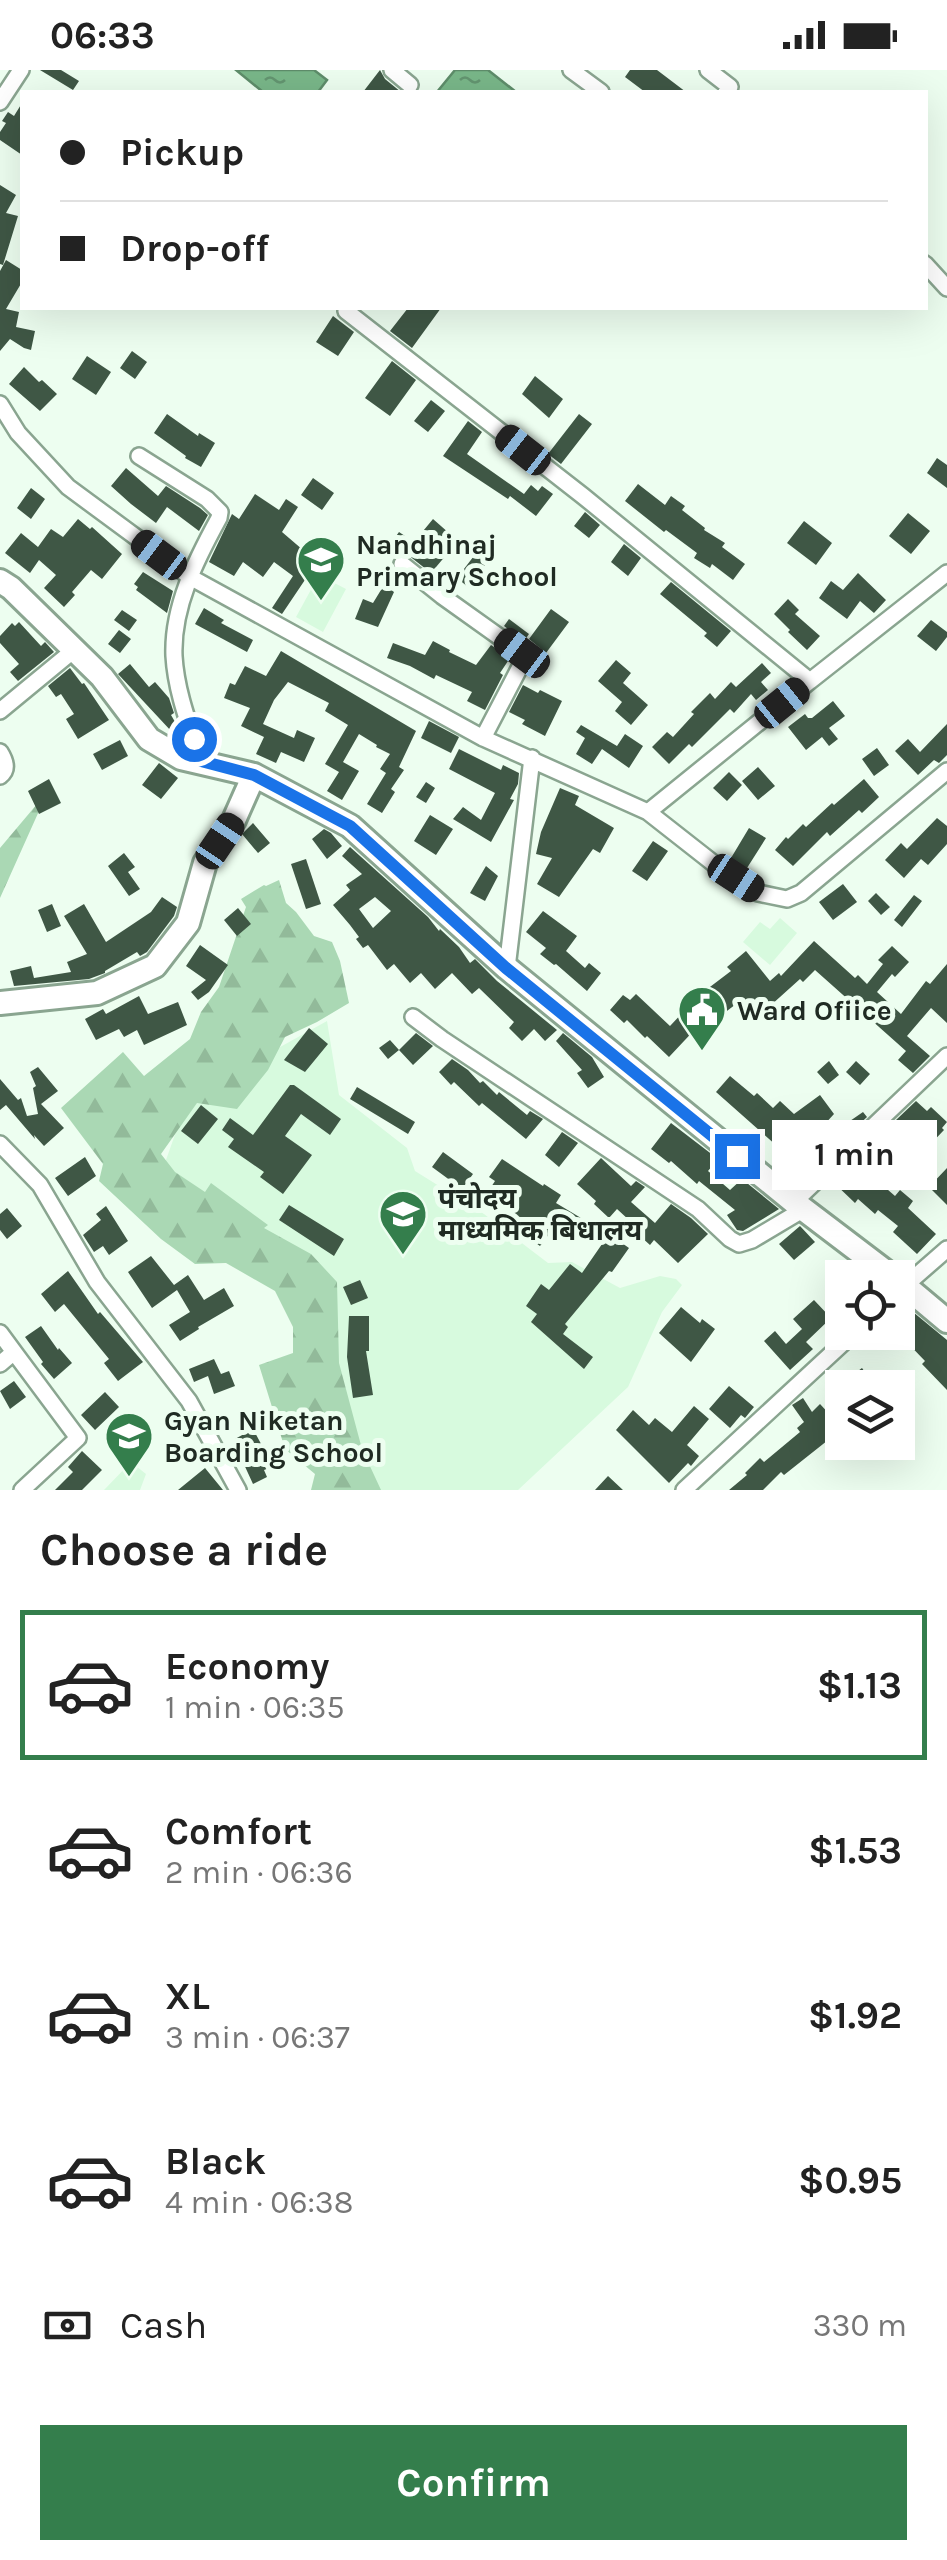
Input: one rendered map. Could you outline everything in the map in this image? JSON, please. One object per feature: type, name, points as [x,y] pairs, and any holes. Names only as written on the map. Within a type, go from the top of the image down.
[{"type":"street","points":[[0,102],[20,70]]},
{"type":"street","points":[[392,70],[410,85]]},
{"type":"street","points":[[571,70],[597,90]]},
{"type":"street","points":[[708,70],[730,90]]},
{"type":"street","points":[[928,267],[947,288]]},
{"type":"street","points":[[346,311],[583,496],[810,681]]},
{"type":"street","points":[[0,404],[18,432],[68,487],[190,578],[482,738],[648,812],[712,864],[758,893],[787,899],[801,893],[947,771]]},
{"type":"street","points":[[139,456],[207,498],[220,512],[190,578],[177,621],[174,652],[186,718],[201,761]]},
{"type":"street","points":[[402,564],[522,653],[521,666],[482,738]]},
{"type":"street","points":[[648,812],[947,573]]},
{"type":"street","points":[[0,581],[102,676],[149,739],[182,758],[254,775],[350,826],[506,968],[868,1260]]},
{"type":"street","points":[[0,710],[74,650]]},
{"type":"street","points":[[0,752],[6,760],[0,776]]},
{"type":"street","points":[[506,968],[532,758]]},
{"type":"street","points":[[0,1003],[97,993],[155,966],[188,923],[205,863],[234,820],[254,775]]},
{"type":"street","points":[[413,1017],[698,1209],[739,1244],[752,1240],[799,1206],[947,1056]]},
{"type":"street","points":[[0,1144],[40,1185],[97,1282],[189,1401],[233,1488]]},
{"type":"street","points":[[915,1272],[947,1248]]},
{"type":"street","points":[[915,1296],[947,1321]]},
{"type":"street","points":[[0,1333],[78,1438],[22,1490]]},
{"type":"street","points":[[684,1490],[836,1350]]},
{"type":"street","points":[[0,1364],[14,1352]]},
{"type":"shaded area","name":"Nandhinaj Primary School","points":[[319,575],[346,589],[323,632],[296,617]]},
{"type":"shaded area","points":[[780,918],[797,933],[770,965],[743,942],[760,922],[770,929]]},
{"type":"shaded area","name":"पंचोदय माध्यमिक बिधालय","points":[[327,1021],[339,1095],[407,1148],[415,1171],[484,1214],[548,1263],[572,1262],[620,1288],[660,1276],[676,1279],[682,1285],[662,1312],[628,1387],[518,1490],[368,1490],[321,1331],[161,1174],[188,1098]]},
{"type":"shaded area","name":"Gyan Niketan Boarding School","points":[[131,1462],[146,1474],[140,1490],[104,1490]]},
{"type":"green space","points":[[48,791],[0,898],[0,848]]},
{"type":"green space","points":[[279,880],[286,903],[314,936],[332,942],[349,1003],[285,1037],[268,1070],[237,1109],[197,1103],[161,1154],[175,1172],[205,1192],[211,1183],[268,1225],[264,1228],[311,1254],[337,1282],[339,1363],[362,1449],[381,1490],[311,1490],[315,1474],[285,1449],[259,1365],[293,1353],[293,1327],[275,1291],[226,1263],[195,1264],[161,1239],[99,1181],[103,1164],[61,1108],[123,1052],[144,1076],[190,1039],[201,1012],[219,987],[246,907],[241,899]]},
{"type":"water","points":[[236,70],[314,70],[327,80],[320,90],[261,90]]},
{"type":"water","points":[[455,70],[488,70],[513,90],[439,90]]},
{"type":"building","points":[[40,70],[61,70],[79,81],[73,90]]},
{"type":"building","points":[[380,70],[399,90],[365,90]]},
{"type":"building","points":[[630,70],[657,70],[683,90],[642,90],[625,77]]},
{"type":"building","points":[[20,106],[20,154],[0,140],[6,123],[2,121],[8,112],[14,116]]},
{"type":"building","points":[[0,185],[16,195],[6,213],[18,216],[3,265],[0,264]]},
{"type":"building","points":[[6,260],[20,269],[20,285],[6,309],[19,312],[16,327],[35,331],[31,350],[10,339],[0,351],[0,271]]},
{"type":"building","points":[[406,310],[440,310],[412,348],[390,331]]},
{"type":"building","points":[[333,316],[354,332],[338,356],[316,342]]},
{"type":"building","points":[[132,351],[147,362],[135,379],[120,368]]},
{"type":"building","points":[[87,356],[111,372],[96,395],[72,379]]},
{"type":"building","points":[[392,361],[416,380],[390,416],[365,398]]},
{"type":"building","points":[[24,367],[57,394],[40,411],[9,384]]},
{"type":"building","points":[[535,376],[563,399],[549,418],[522,394]]},
{"type":"building","points":[[431,400],[445,411],[428,432],[414,421]]},
{"type":"building","points":[[167,414],[215,443],[201,467],[154,433]]},
{"type":"building","points":[[579,414],[592,424],[561,464],[548,454]]},
{"type":"building","points":[[468,421],[482,432],[467,454],[524,494],[531,485],[538,491],[542,486],[553,494],[536,516],[443,456]]},
{"type":"building","points":[[937,458],[947,465],[947,488],[927,473]]},
{"type":"building","points":[[126,468],[158,496],[166,486],[200,508],[208,515],[199,531],[167,507],[156,523],[131,504],[111,486]]},
{"type":"building","points":[[313,478],[334,493],[322,510],[301,495]]},
{"type":"building","points":[[638,484],[665,505],[671,496],[685,506],[682,510],[704,530],[725,543],[722,547],[745,564],[733,580],[712,564],[710,568],[694,558],[697,553],[625,501]]},
{"type":"building","points":[[31,488],[45,499],[31,519],[17,508]]},
{"type":"building","points":[[255,494],[279,510],[286,499],[298,507],[282,532],[317,562],[282,614],[272,608],[293,576],[274,562],[263,577],[243,562],[234,576],[209,562],[232,514],[239,519]]},
{"type":"building","points":[[585,512],[600,525],[589,538],[574,526]]},
{"type":"building","points":[[908,513],[930,531],[911,554],[889,536]]},
{"type":"building","points":[[78,519],[122,554],[102,579],[91,570],[64,607],[44,588],[56,575],[39,560],[30,573],[5,553],[21,533],[38,547],[51,529],[63,537]]},
{"type":"building","points":[[433,519],[458,541],[431,573],[389,546],[399,532],[414,542]]},
{"type":"building","points":[[804,521],[832,543],[816,565],[787,543]]},
{"type":"building","points":[[624,544],[641,558],[628,576],[611,562]]},
{"type":"building","points":[[477,552],[488,561],[468,587],[457,578]]},
{"type":"building","points":[[143,572],[173,591],[167,613],[136,590],[134,584]]},
{"type":"building","points":[[858,573],[886,600],[874,613],[860,601],[847,619],[819,598],[831,581],[843,590]]},
{"type":"building","points":[[671,582],[731,631],[717,647],[704,636],[707,633],[660,594]]},
{"type":"building","points":[[384,585],[394,592],[378,627],[355,619],[363,599],[373,603]]},
{"type":"building","points":[[788,599],[799,610],[795,614],[820,636],[807,650],[774,614]]},
{"type":"building","points":[[204,608],[224,620],[221,623],[253,640],[247,652],[195,624]]},
{"type":"building","points":[[551,609],[569,622],[546,653],[529,639]]},
{"type":"building","points":[[122,610],[137,620],[129,631],[114,620]]},
{"type":"building","points":[[509,619],[529,634],[524,641],[504,626]]},
{"type":"building","points":[[931,620],[947,632],[936,651],[917,636]]},
{"type":"building","points":[[19,622],[41,646],[45,642],[54,652],[18,681],[10,672],[19,664],[0,643],[0,636],[12,623],[15,626]]},
{"type":"building","points":[[119,630],[131,639],[120,653],[108,644]]},
{"type":"building","points":[[433,641],[476,665],[491,645],[510,658],[485,710],[467,701],[472,692],[387,658],[393,643],[425,655]]},
{"type":"building","points":[[281,651],[416,731],[399,767],[404,770],[391,789],[395,792],[382,813],[367,804],[386,773],[380,769],[390,754],[359,734],[343,762],[359,771],[342,800],[327,791],[339,772],[325,764],[348,725],[325,711],[329,703],[288,682],[263,724],[294,738],[297,730],[315,738],[304,762],[281,752],[276,763],[256,754],[264,737],[241,726],[250,708],[224,698],[230,683],[235,685],[245,666],[266,676]]},
{"type":"building","points":[[616,660],[631,673],[623,683],[648,705],[631,725],[615,711],[622,702],[598,681]]},
{"type":"building","points":[[762,663],[771,673],[761,682],[768,690],[756,700],[751,694],[734,713],[730,709],[669,764],[652,747],[667,732],[673,737],[710,693],[715,699],[731,682],[736,687]]},
{"type":"building","points":[[130,664],[149,687],[155,682],[169,698],[174,713],[171,715],[178,727],[172,732],[118,674]]},
{"type":"building","points":[[70,668],[109,720],[78,739],[66,719],[74,714],[61,694],[56,697],[48,686]]},
{"type":"building","points":[[523,685],[562,701],[545,736],[509,712]]},
{"type":"building","points":[[833,701],[845,716],[829,728],[838,739],[829,746],[822,737],[806,750],[788,727],[805,714],[812,718]]},
{"type":"building","points":[[429,721],[459,737],[451,753],[421,738]]},
{"type":"building","points":[[947,724],[947,755],[939,763],[934,760],[918,775],[895,751],[908,739],[920,752]]},
{"type":"building","points":[[581,725],[617,746],[625,734],[643,746],[629,768],[602,749],[592,764],[576,754],[585,738],[576,732]]},
{"type":"building","points":[[120,740],[128,756],[102,770],[93,754]]},
{"type":"building","points":[[877,748],[889,765],[874,776],[862,759]]},
{"type":"building","points":[[459,749],[501,770],[503,765],[519,773],[510,799],[514,800],[491,842],[453,819],[463,807],[481,820],[495,793],[449,769]]},
{"type":"building","points":[[159,763],[178,778],[161,799],[142,785]]},
{"type":"building","points":[[758,767],[775,786],[758,800],[742,781]]},
{"type":"building","points":[[729,772],[742,785],[727,801],[713,788]]},
{"type":"building","points":[[49,779],[61,803],[39,814],[28,791]]},
{"type":"building","points":[[864,779],[879,797],[862,813],[859,810],[830,836],[827,832],[793,866],[775,850],[786,837],[803,824],[806,827]]},
{"type":"building","points":[[426,782],[435,788],[426,803],[416,797]]},
{"type":"building","points":[[560,788],[579,796],[575,805],[614,828],[600,853],[593,849],[559,897],[537,884],[552,858],[536,854]]},
{"type":"building","points":[[430,815],[453,829],[436,855],[414,841]]},
{"type":"building","points":[[937,818],[947,826],[947,844],[928,865],[921,859],[904,878],[885,860],[901,843],[907,849]]},
{"type":"building","points":[[253,823],[270,843],[258,853],[242,834]]},
{"type":"building","points":[[749,828],[766,838],[747,868],[731,858]]},
{"type":"building","points":[[324,829],[342,846],[327,859],[312,839]]},
{"type":"building","points":[[653,841],[668,851],[647,881],[632,871]]},
{"type":"building","points":[[350,847],[428,917],[470,963],[475,959],[557,1030],[545,1041],[534,1029],[522,1041],[509,1028],[514,1022],[479,988],[472,994],[452,973],[435,989],[421,973],[410,983],[394,964],[387,970],[368,945],[363,948],[356,939],[359,937],[333,905],[350,890],[346,885],[362,874],[342,856]],"holes":[[[375,897],[391,911],[373,928],[359,909]]]},
{"type":"building","points":[[124,853],[135,867],[128,872],[140,889],[129,896],[108,866]]},
{"type":"building","points":[[306,859],[321,904],[306,909],[291,864]]},
{"type":"building","points":[[486,866],[498,876],[485,901],[470,893]]},
{"type":"building","points":[[843,884],[857,902],[833,920],[819,902]]},
{"type":"building","points":[[876,893],[890,907],[881,915],[868,901]]},
{"type":"building","points":[[914,895],[922,901],[902,927],[894,920]]},
{"type":"building","points":[[162,897],[177,907],[147,952],[140,956],[137,952],[89,979],[14,986],[10,971],[31,966],[34,978],[71,972],[67,962],[87,954],[64,916],[84,904],[106,942],[151,912]]},
{"type":"building","points":[[52,904],[61,926],[47,932],[38,910]]},
{"type":"building","points":[[238,908],[251,924],[237,936],[224,920]]},
{"type":"building","points":[[543,911],[577,936],[566,951],[585,968],[589,963],[601,973],[587,991],[540,954],[546,948],[526,932]]},
{"type":"building","points":[[814,941],[867,984],[883,964],[878,960],[892,946],[909,962],[877,992],[901,1014],[926,981],[930,984],[947,964],[947,1023],[931,1008],[907,1036],[930,1056],[913,1073],[898,1060],[906,1051],[815,970],[770,1006],[767,1003],[752,1011],[744,998],[719,1017],[702,993],[731,971],[727,967],[746,951],[770,981],[779,973],[781,976]]},
{"type":"building","points":[[200,945],[228,965],[209,992],[198,1000],[191,992],[206,980],[186,966]]},
{"type":"building","points":[[636,994],[670,1026],[685,1010],[700,1024],[669,1057],[610,1010],[623,995],[630,1000]]},
{"type":"building","points":[[139,996],[148,1014],[178,1002],[187,1025],[144,1045],[137,1030],[124,1037],[119,1029],[96,1040],[85,1019],[103,1009],[106,1014]]},
{"type":"building","points":[[309,1028],[328,1044],[305,1072],[284,1060]]},
{"type":"building","points":[[416,1033],[433,1046],[413,1065],[399,1050]]},
{"type":"building","points":[[563,1033],[592,1057],[604,1077],[588,1088],[577,1073],[582,1070],[556,1041]]},
{"type":"building","points":[[390,1040],[399,1050],[388,1059],[379,1048]]},
{"type":"building","points":[[452,1059],[527,1115],[530,1111],[543,1119],[526,1139],[482,1103],[479,1106],[454,1082],[451,1085],[439,1072]]},
{"type":"building","points":[[829,1061],[839,1075],[828,1084],[817,1072]]},
{"type":"building","points":[[856,1061],[870,1074],[860,1085],[846,1072]]},
{"type":"building","points":[[38,1067],[58,1091],[41,1104],[64,1128],[44,1146],[6,1105],[0,1110],[0,1079],[18,1100],[21,1098],[27,1116],[38,1114],[33,1088],[36,1086],[30,1072]]},
{"type":"building","points":[[730,1076],[773,1108],[780,1101],[794,1114],[820,1095],[834,1114],[802,1149],[805,1152],[863,1112],[867,1117],[835,1147],[831,1142],[804,1170],[716,1092]]},
{"type":"building","points":[[290,1085],[341,1119],[330,1135],[301,1114],[285,1136],[312,1155],[283,1194],[260,1177],[264,1172],[228,1147],[234,1139],[222,1130],[230,1118],[253,1135]]},
{"type":"building","points":[[357,1087],[415,1122],[408,1134],[350,1099]]},
{"type":"building","points":[[916,1101],[927,1111],[931,1107],[947,1122],[910,1172],[891,1155],[910,1133],[896,1120]]},
{"type":"building","points":[[201,1105],[218,1119],[198,1144],[181,1131]]},
{"type":"building","points":[[671,1123],[718,1159],[708,1171],[730,1190],[742,1179],[779,1209],[743,1231],[737,1230],[727,1215],[735,1210],[651,1149]]},
{"type":"building","points":[[562,1132],[578,1143],[559,1167],[545,1155]]},
{"type":"building","points":[[443,1152],[473,1174],[462,1189],[432,1167]]},
{"type":"building","points":[[85,1157],[96,1176],[68,1196],[55,1178]]},
{"type":"building","points":[[601,1158],[631,1186],[636,1181],[645,1187],[631,1202],[655,1223],[671,1204],[708,1234],[678,1263],[654,1240],[650,1245],[617,1209],[609,1218],[577,1184]]},
{"type":"building","points":[[857,1158],[895,1196],[900,1190],[913,1201],[908,1208],[936,1234],[917,1254],[893,1232],[898,1226],[858,1199],[855,1203],[832,1181]]},
{"type":"building","points":[[502,1159],[561,1195],[556,1203],[586,1221],[575,1239],[555,1226],[540,1246],[480,1204],[495,1181],[489,1177]]},
{"type":"building","points":[[947,1168],[947,1205],[929,1187]]},
{"type":"building","points":[[289,1205],[344,1239],[334,1256],[279,1220]]},
{"type":"building","points":[[106,1206],[128,1241],[109,1255],[103,1246],[94,1252],[83,1235],[101,1220],[96,1214]]},
{"type":"building","points":[[7,1208],[22,1226],[7,1239],[0,1230],[0,1214]]},
{"type":"building","points":[[800,1226],[815,1242],[794,1260],[779,1244]]},
{"type":"building","points":[[609,1234],[629,1248],[565,1324],[568,1327],[563,1334],[593,1357],[584,1369],[531,1322],[537,1314],[526,1306],[541,1284],[549,1290],[570,1264],[582,1273]]},
{"type":"building","points":[[151,1256],[174,1285],[188,1275],[204,1300],[224,1288],[234,1306],[180,1341],[169,1325],[190,1312],[177,1290],[152,1308],[128,1272]]},
{"type":"building","points":[[68,1271],[98,1314],[143,1362],[118,1381],[104,1363],[109,1359],[64,1304],[55,1312],[41,1294]]},
{"type":"building","points":[[360,1280],[368,1298],[351,1305],[343,1287]]},
{"type":"building","points":[[814,1300],[825,1312],[825,1324],[806,1342],[813,1349],[790,1370],[764,1341],[775,1331],[786,1344],[802,1329],[793,1319]]},
{"type":"building","points":[[681,1307],[700,1323],[702,1319],[715,1329],[691,1362],[659,1333]]},
{"type":"building","points":[[915,1314],[947,1340],[947,1390],[922,1364],[925,1361],[914,1350]]},
{"type":"building","points":[[349,1316],[369,1316],[366,1351],[373,1395],[353,1398],[347,1357]]},
{"type":"building","points":[[41,1326],[72,1363],[54,1379],[25,1337]]},
{"type":"building","points":[[214,1359],[221,1374],[229,1371],[235,1386],[214,1394],[208,1376],[194,1382],[189,1369]]},
{"type":"building","points":[[14,1381],[26,1397],[10,1409],[0,1391]]},
{"type":"building","points":[[729,1386],[754,1407],[730,1428],[709,1409]]},
{"type":"building","points":[[105,1392],[119,1407],[95,1430],[81,1415]]},
{"type":"building","points":[[803,1398],[812,1412],[820,1404],[825,1409],[825,1442],[784,1475],[781,1472],[763,1490],[729,1490],[760,1458],[764,1462],[800,1432],[797,1428],[804,1422],[792,1405]]},
{"type":"building","points":[[694,1406],[709,1419],[687,1445],[699,1456],[669,1483],[616,1430],[633,1410],[649,1425],[655,1418],[672,1432]]},
{"type":"building","points":[[253,1429],[267,1455],[279,1449],[285,1462],[264,1470],[267,1477],[253,1484],[242,1460],[238,1463],[230,1448],[238,1444],[235,1439]]},
{"type":"building","points":[[82,1451],[102,1470],[82,1490],[55,1490],[73,1472],[68,1467]]},
{"type":"building","points":[[205,1468],[223,1490],[178,1490]]},
{"type":"building","points":[[608,1476],[623,1490],[595,1490]]},
{"type":"place","name":"Nandhinaj Primary School","points":[[321,602]]},
{"type":"place","name":"Ward Ofiice","points":[[702,1052]]},
{"type":"place","name":"पंचोदय माध्यमिक बिधालय","points":[[403,1256]]},
{"type":"place","name":"Gyan Niketan Boarding School","points":[[129,1478]]},
{"type":"route","points":[[194,739],[201,761],[254,775],[350,826],[506,968],[737,1156]]}]
